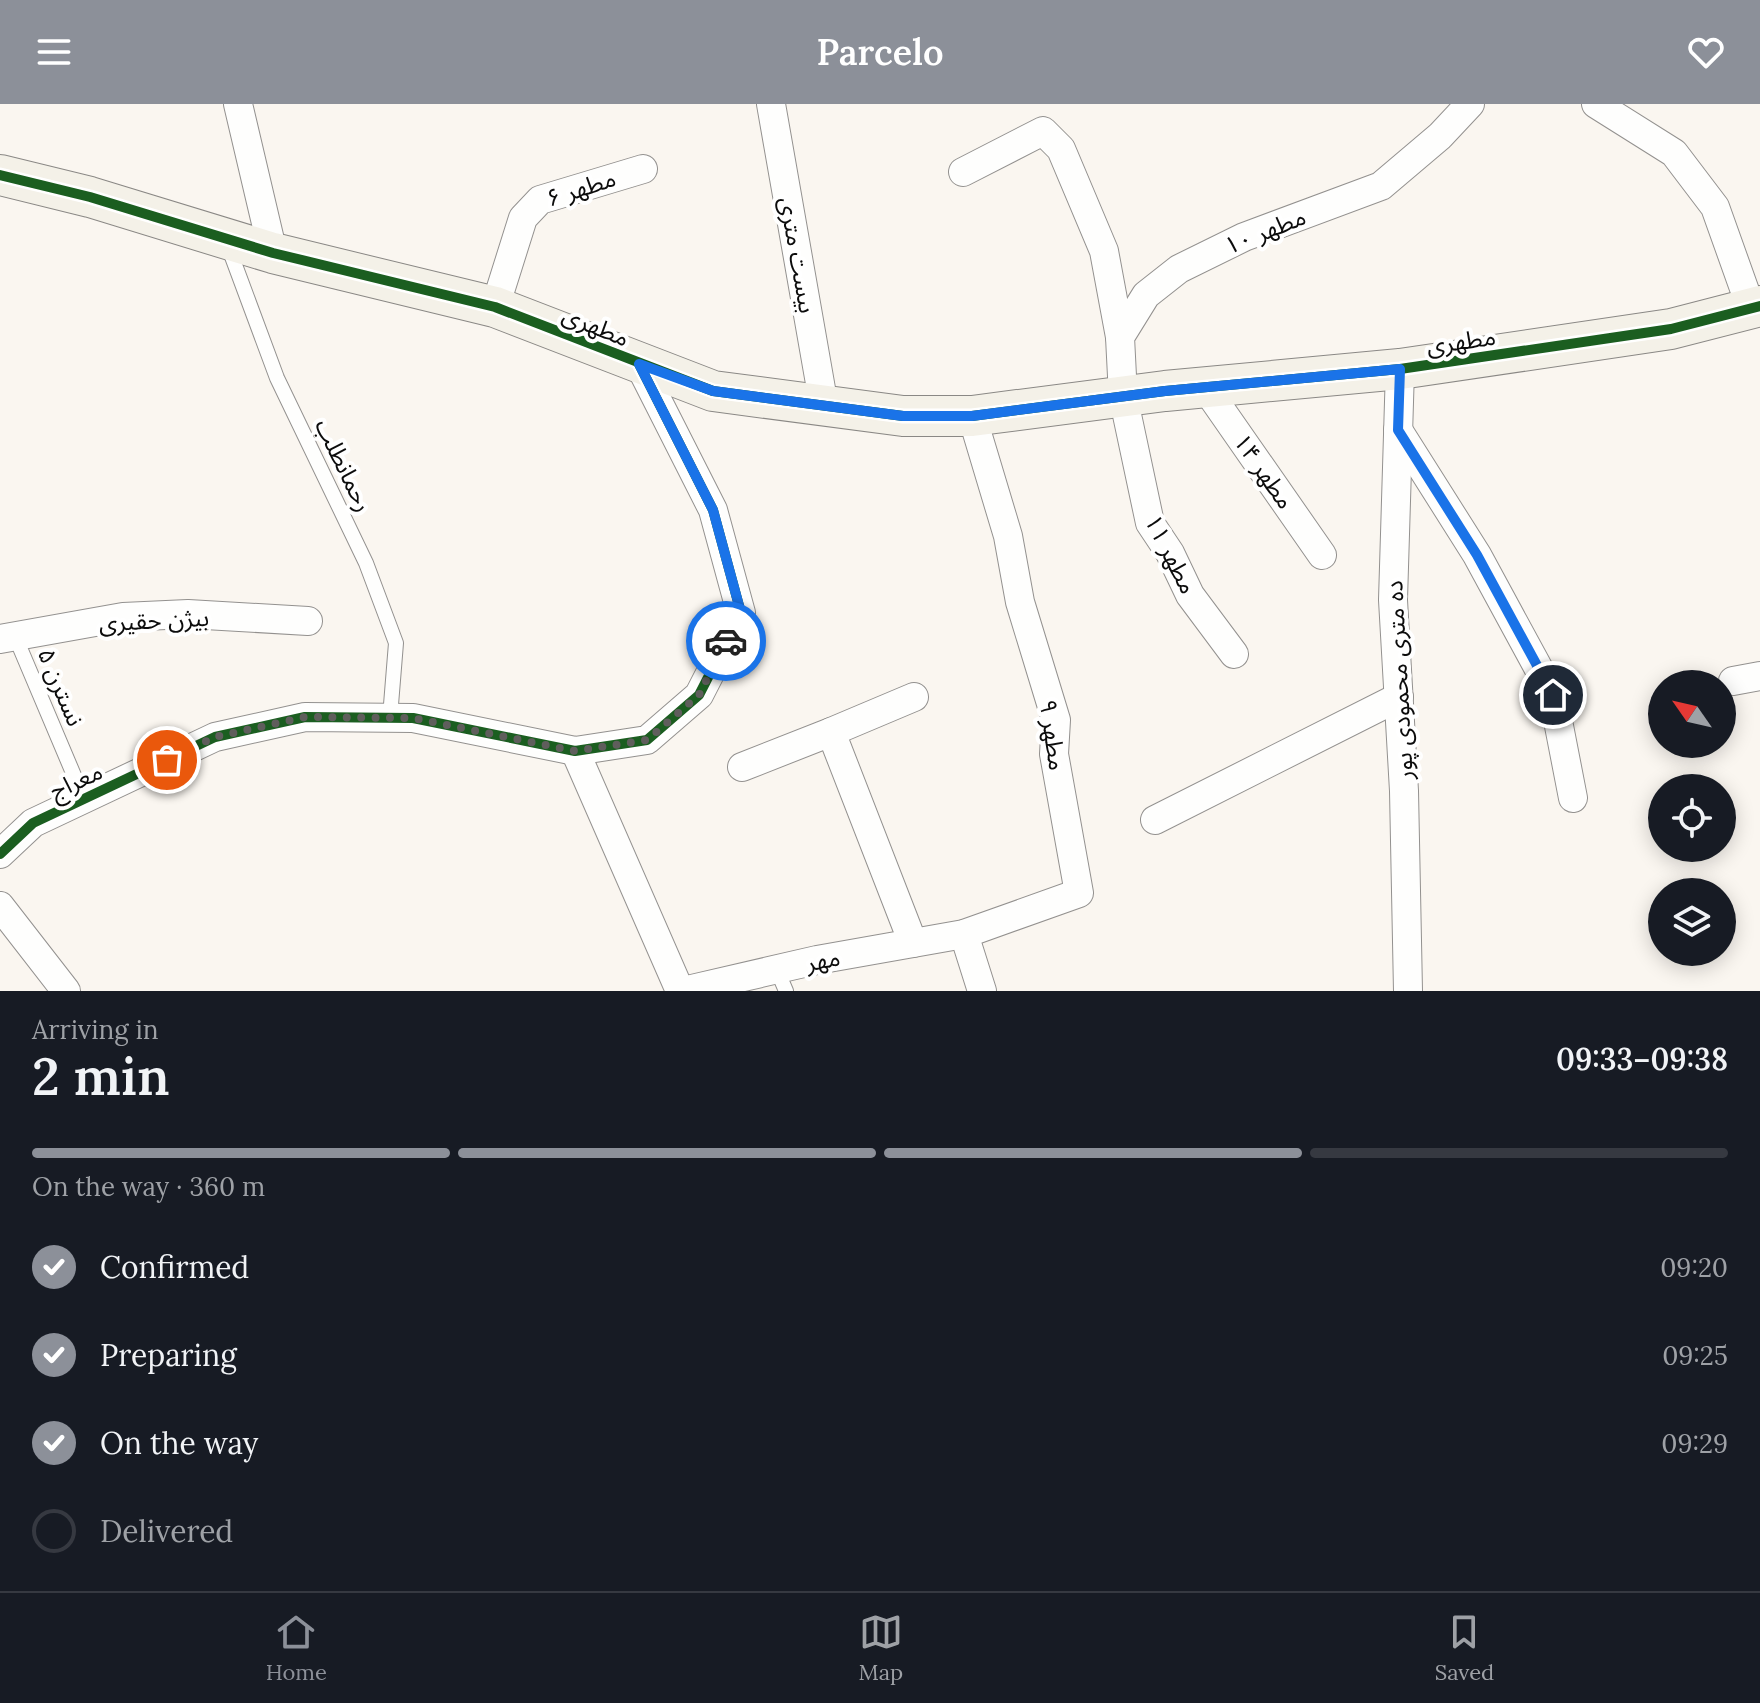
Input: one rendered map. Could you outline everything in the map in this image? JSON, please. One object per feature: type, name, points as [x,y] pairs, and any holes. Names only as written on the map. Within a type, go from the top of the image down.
[{"type":"street","points":[[238,104],[273,253]]},
{"type":"street","name":"بیست متری","points":[[771,104],[824,406]]},
{"type":"street","name":"مطهر ۱۰","points":[[1120,337],[1146,295],[1179,269],[1244,237],[1381,186],[1440,136],[1470,104]]},
{"type":"street","points":[[1596,104],[1674,153],[1715,207],[1756,307]]},
{"type":"street","points":[[963,172],[1043,131],[1061,149],[1104,251],[1120,337],[1123,396]]},
{"type":"street","name":"مطهر ۶","points":[[495,307],[523,218],[540,200],[643,169]]},
{"type":"street","name":"مطهری","points":[[0,175],[90,197],[273,253],[495,307],[713,391],[903,416],[972,416],[1123,396],[1400,369],[1671,329],[1756,307]]},
{"type":"street","name":"معراج","points":[[0,854],[33,823],[215,737],[305,717],[413,718],[575,751],[647,740],[699,695],[741,613],[713,510],[639,364]]},
{"type":"street","name":"ده متری محمودی پور","points":[[1400,369],[1393,600],[1404,791],[1408,991]]},
{"type":"street","name":"مطهر ۱۴","points":[[1205,387],[1322,555]]},
{"type":"street","name":"مطهر ۱۱","points":[[1123,396],[1150,523],[1170,553],[1190,595],[1234,654]]},
{"type":"street","name":"مطهر ۹","points":[[964,934],[1079,893],[1054,754],[1056,720],[1020,602],[1008,536],[972,416]]},
{"type":"street","points":[[1398,430],[1477,555],[1553,695],[1573,798]]},
{"type":"street","name":"بیژن حقیری","points":[[8,637],[123,617],[188,614],[308,621]]},
{"type":"street","points":[[742,767],[914,697]]},
{"type":"street","points":[[1155,820],[1399,697]]},
{"type":"street","points":[[831,732],[913,943]]},
{"type":"street","name":"مهر","points":[[575,751],[682,991],[782,980],[913,943],[964,934]]},
{"type":"street","points":[[0,906],[66,991]]},
{"type":"street","points":[[964,934],[982,991]]},
{"type":"lane","name":"رحمانطلب","points":[[225,238],[277,378],[366,563],[396,643],[390,717]]},
{"type":"lane","name":"نسترن ۵","points":[[8,637],[84,799]]},
{"type":"cycle path","points":[[0,175],[90,197],[273,253],[495,307],[713,391],[903,416],[972,416],[1165,391],[1400,369],[1671,329],[1760,306]]},
{"type":"cycle path","points":[[0,854],[33,823],[215,737],[305,717],[413,718],[575,751],[647,740],[699,695],[741,613],[713,510],[639,364]]},
{"type":"way so far","points":[[167,760],[215,737],[305,717],[413,718],[489,736],[575,751],[647,740],[699,695],[726,641]]},
{"type":"route","points":[[726,641],[741,613],[713,510],[639,364],[713,391],[903,416],[972,416],[1165,391],[1400,369],[1398,430],[1477,555],[1553,695]]}]
